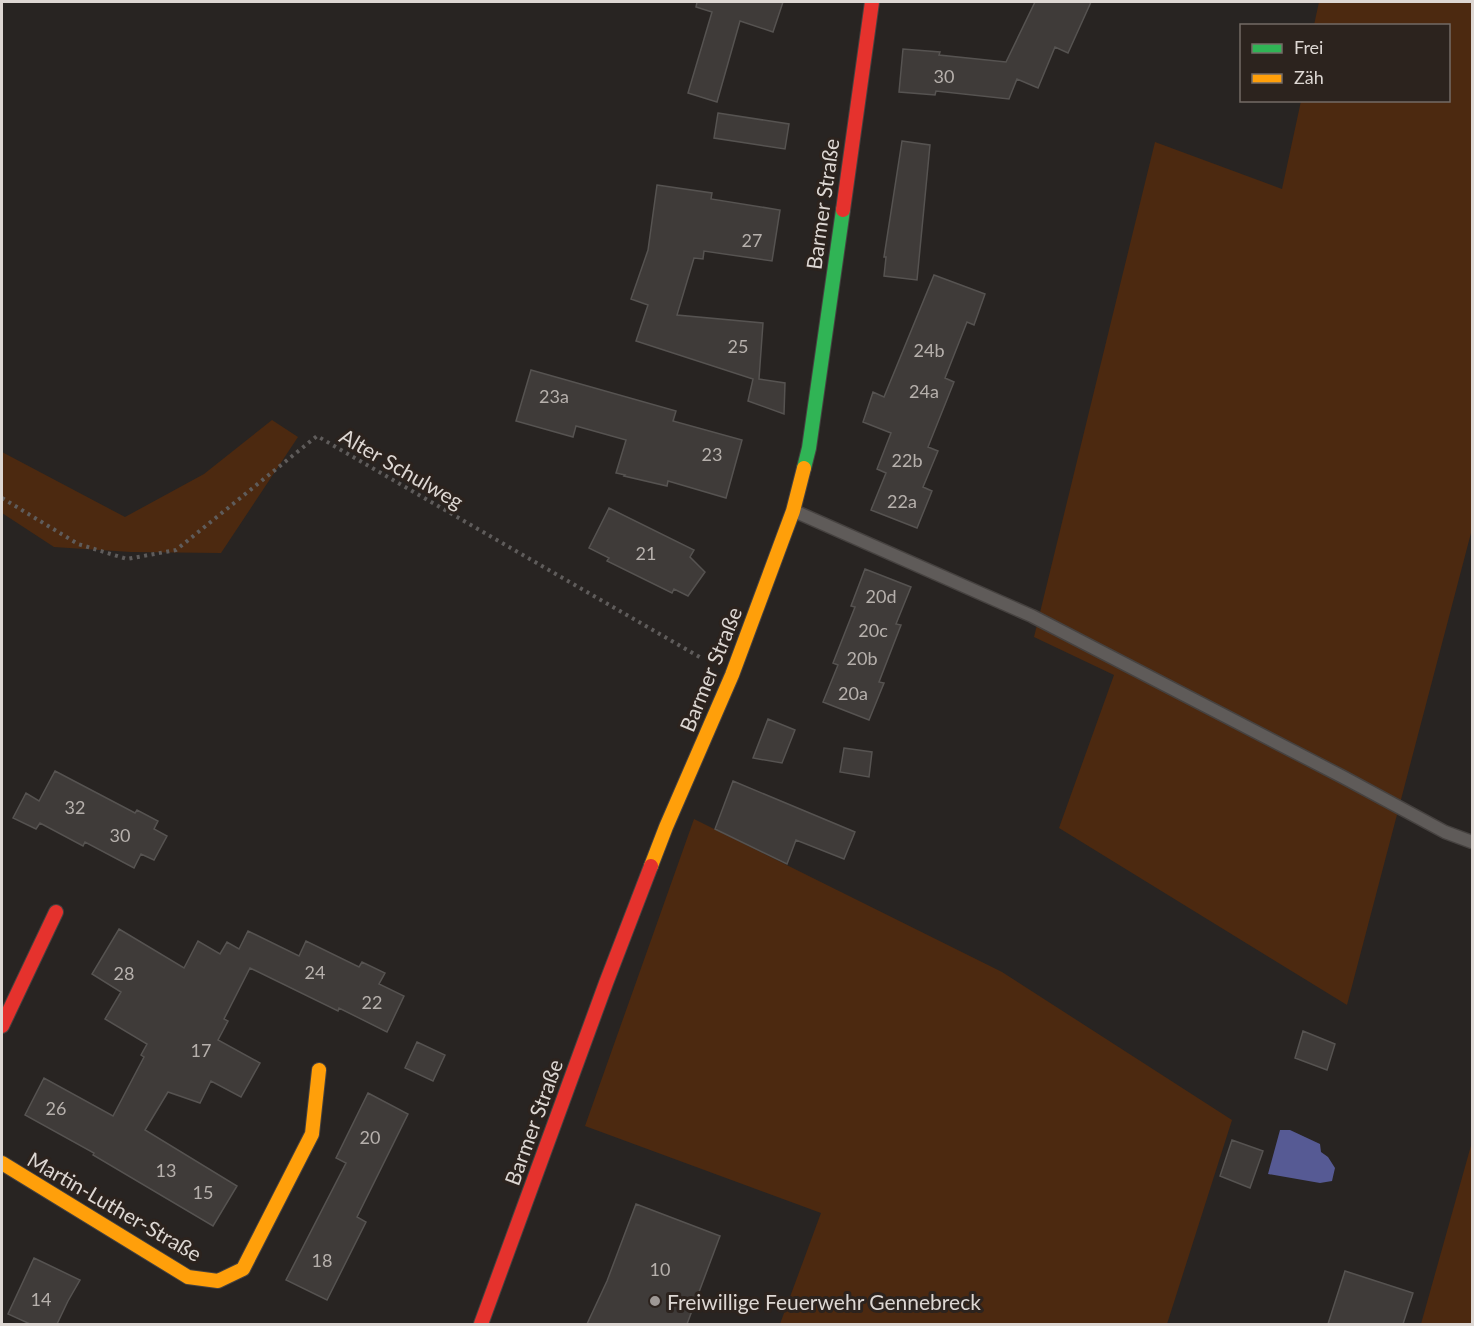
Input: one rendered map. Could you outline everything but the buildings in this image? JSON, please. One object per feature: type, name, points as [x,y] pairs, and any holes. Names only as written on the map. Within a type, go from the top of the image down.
[{"type":"main road","name":"Barmer Straße","points":[[481,1324],[606,983],[666,827],[732,675],[793,511],[809,448],[872,2]]},
{"type":"main road","points":[[2,1026],[56,912]]},
{"type":"main road","name":"Martin-Luther-Straße","points":[[2,1163],[188,1277],[218,1281],[243,1269],[312,1134],[319,1070]]},
{"type":"lane","points":[[793,511],[1032,616],[1445,832],[1473,842]]},
{"type":"path","name":"Alter Schulweg","points":[[2,498],[78,544],[128,560],[176,550],[317,436],[732,675]]},
{"type":"shaded area","points":[[1319,2],[1472,2],[1472,533],[1347,1005],[1059,828],[1114,675],[1034,637],[1155,142],[1282,189],[1301,102],[1450,102],[1450,24],[1314,24]]},
{"type":"shaded area","points":[[272,420],[298,437],[221,553],[131,552],[54,547],[2,513],[2,452],[125,517],[204,474]]},
{"type":"shaded area","points":[[694,819],[1002,972],[1232,1120],[1167,1324],[780,1324],[821,1213],[585,1126]]},
{"type":"shaded area","points":[[1472,1142],[1472,1324],[1421,1324]]},
{"type":"water","points":[[1280,1130],[1290,1130],[1320,1144],[1321,1152],[1328,1157],[1335,1168],[1332,1181],[1320,1183],[1268,1174]]},
{"type":"traffic: fast","points":[[804,468],[809,448],[843,210]]},
{"type":"traffic: slow","points":[[651,866],[732,675],[793,511],[804,468]]},
{"type":"traffic: slow","points":[[2,1163],[188,1277],[218,1281],[243,1269],[312,1134],[319,1070]]},
{"type":"traffic: jam","points":[[843,210],[872,2]]},
{"type":"traffic: jam","points":[[481,1324],[651,866]]},
{"type":"traffic: jam","points":[[2,1026],[56,912]]},
{"type":"place","name":"Freiwillige Feuerwehr Gennebreck","points":[[655,1301]]}]
